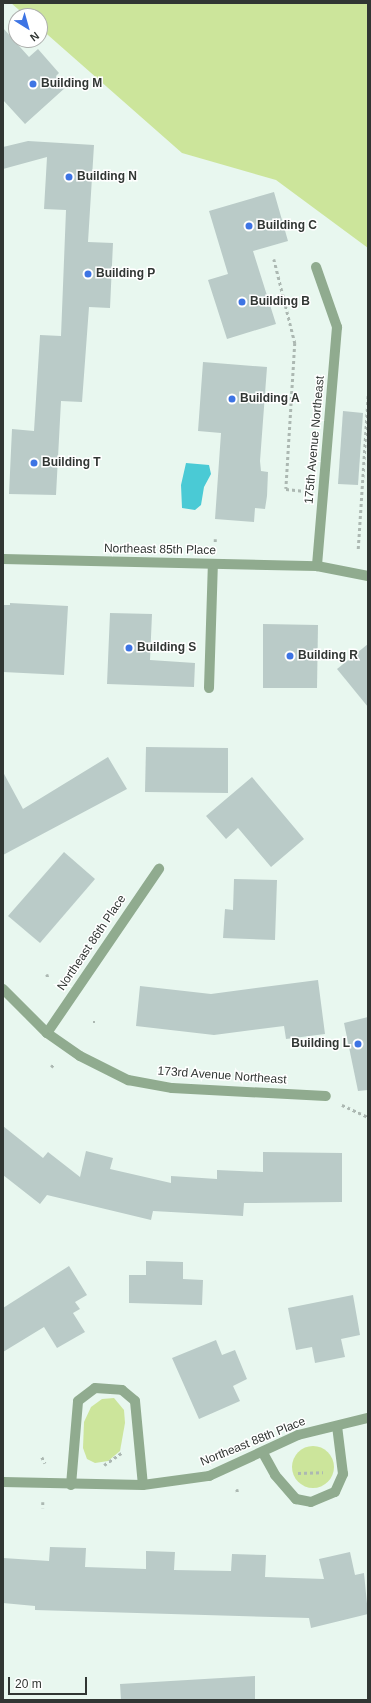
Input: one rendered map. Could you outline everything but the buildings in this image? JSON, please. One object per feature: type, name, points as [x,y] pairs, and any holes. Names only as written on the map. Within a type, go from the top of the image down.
[{"type":"street","name":"175th Avenue Northeast","points":[[316,267],[337,327],[317,566]]},
{"type":"street","name":"Northeast 85th Place","points":[[3,559],[317,566]]},
{"type":"street","points":[[210,688],[213,564]]},
{"type":"street","points":[[317,566],[368,576]]},
{"type":"street","name":"Northeast 86th Place","points":[[47,1033],[159,869]]},
{"type":"street","name":"173rd Avenue Northeast","points":[[3,989],[47,1033],[80,1056],[128,1080],[172,1088],[326,1096]]},
{"type":"street","points":[[71,1485],[78,1401],[95,1388],[122,1390],[135,1401],[143,1485]]},
{"type":"street","name":"Northeast 88th Place","points":[[3,1482],[71,1485],[143,1485],[209,1476],[263,1453],[298,1435],[368,1418]]},
{"type":"street","points":[[263,1453],[276,1475],[296,1499],[311,1502],[335,1492],[343,1474],[337,1426]]},
{"type":"path","points":[[274,259],[295,344],[286,489],[306,491],[305,499]]},
{"type":"path","points":[[358,549],[368,394]]},
{"type":"path","points":[[47,974],[48,978]]},
{"type":"path","points":[[51,1067],[54,1064]]},
{"type":"path","points":[[326,1096],[359,1116],[368,1117]]},
{"type":"path","points":[[99,1465],[114,1460],[124,1448]]},
{"type":"path","points":[[42,1456],[45,1463]]},
{"type":"path","points":[[294,1475],[329,1472]]},
{"type":"path","points":[[237,1489],[238,1494]]},
{"type":"path","points":[[43,1502],[43,1508]]},
{"type":"green space","points":[[11,3],[368,3],[368,248],[276,180],[182,153],[48,35],[48,8],[17,8]]},
{"type":"green space","points":[[114,1398],[124,1410],[125,1423],[120,1451],[108,1461],[95,1463],[87,1459],[83,1448],[84,1422],[91,1407],[102,1399]]},
{"type":"green space","points":[[309,1446],[317,1446],[325,1449],[331,1455],[334,1467],[331,1479],[325,1485],[317,1488],[309,1488],[301,1485],[295,1479],[292,1471],[292,1463],[295,1455],[301,1449]]},
{"type":"water","points":[[186,463],[209,465],[211,474],[204,487],[201,505],[195,510],[182,508],[181,485]]},
{"type":"place","name":"Building M","points":[[33,84]]},
{"type":"place","name":"Building N","points":[[69,177]]},
{"type":"place","name":"Building C","points":[[249,226]]},
{"type":"place","name":"Building P","points":[[88,274]]},
{"type":"place","name":"Building B","points":[[242,302]]},
{"type":"place","name":"Building A","points":[[232,399]]},
{"type":"place","name":"Building T","points":[[34,463]]},
{"type":"place","name":"Building S","points":[[129,648]]},
{"type":"place","name":"Building R","points":[[290,656]]},
{"type":"place","name":"Building L","points":[[358,1044]]}]
